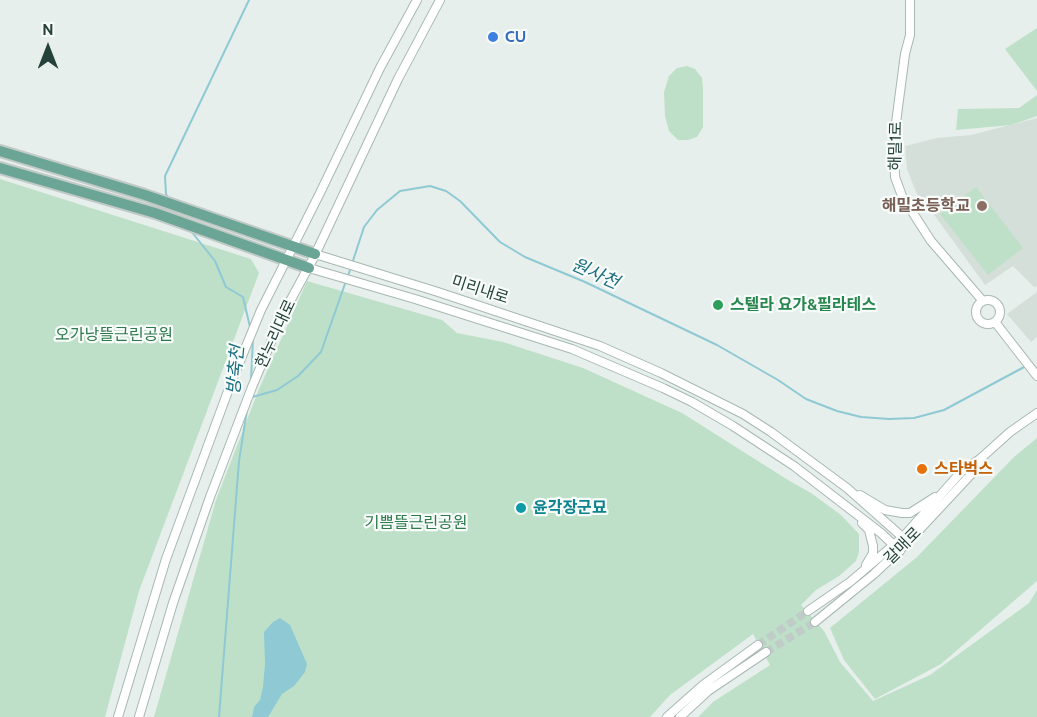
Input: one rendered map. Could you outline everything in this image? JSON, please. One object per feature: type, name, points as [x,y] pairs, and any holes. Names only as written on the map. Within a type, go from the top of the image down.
[{"type":"main road","name":"미리내로","points":[[0,151],[201,213],[315,254]]},
{"type":"main road","name":"미리내로","points":[[0,168],[155,213],[309,268]]},
{"type":"street","name":"한누리대로","points":[[118,717],[155,595],[227,393],[261,310],[380,69],[417,0]]},
{"type":"street","name":"한누리대로","points":[[139,717],[173,603],[252,387],[282,316],[309,268],[398,79],[440,0]]},
{"type":"street","name":"해밀1로","points":[[910,0],[910,35],[905,54],[894,138],[895,177],[902,195],[931,241],[982,300]]},
{"type":"street","name":"미리내로","points":[[315,254],[438,291],[630,358],[743,414],[771,432],[846,487],[906,540]]},
{"type":"street","name":"미리내로","points":[[309,268],[572,349],[632,373],[692,402],[794,466],[845,504],[897,548]]},
{"type":"street","points":[[982,300],[992,300],[998,304],[1000,312],[995,322],[983,323],[977,317],[976,309],[982,300]]},
{"type":"street","points":[[995,322],[1037,376]]},
{"type":"street","name":"갈매로","points":[[906,540],[944,490],[962,471],[1037,413]]},
{"type":"street","name":"갈매로","points":[[815,622],[906,540],[976,469],[980,459]]},
{"type":"street","points":[[846,487],[885,510],[902,513],[910,513],[944,490]]},
{"type":"street","points":[[845,504],[869,530],[873,546],[869,561],[852,579]]},
{"type":"street","name":"갈매로","points":[[808,611],[897,548]]},
{"type":"street","points":[[667,717],[703,685],[758,645]]},
{"type":"street","points":[[680,717],[708,691],[765,652]]},
{"type":"shaded area","name":"해밀초등학교","points":[[1037,118],[1037,286],[1034,287],[1013,266],[985,285],[935,216],[918,197],[907,169],[905,146],[937,138],[971,135]]},
{"type":"shaded area","points":[[1037,292],[1037,337],[1031,342],[1007,314]]},
{"type":"green space","points":[[1037,28],[1037,91],[1005,49]]},
{"type":"green space","points":[[687,66],[695,69],[702,78],[703,127],[697,137],[678,140],[669,131],[665,116],[664,92],[669,76],[677,68]]},
{"type":"green space","points":[[1037,95],[1037,116],[1011,125],[956,130],[958,109],[1019,108]]},
{"type":"green space","name":"오가낭뜰근린공원","points":[[0,179],[251,259],[259,273],[139,591],[105,717],[0,717]]},
{"type":"green space","points":[[976,187],[1023,248],[988,275],[940,214]]},
{"type":"green space","name":"기쁨뜰근린공원","points":[[307,281],[442,320],[457,333],[503,342],[583,368],[682,413],[811,493],[841,515],[859,534],[859,552],[856,561],[839,576],[816,590],[801,605],[824,631],[840,662],[873,701],[930,675],[1029,603],[1037,590],[1037,717],[698,717],[713,702],[770,665],[753,634],[670,695],[650,717],[154,717],[216,500],[259,389]]},
{"type":"green space","points":[[1037,438],[1037,581],[941,664],[875,699],[844,660],[830,628],[917,557],[1014,457]]},
{"type":"water","points":[[280,618],[290,625],[307,664],[305,672],[294,686],[282,694],[268,717],[252,717],[263,687],[264,632]]},
{"type":"waterway","name":"방축천","points":[[169,200],[166,194],[165,176],[249,0]]},
{"type":"waterway","name":"원사천","points":[[348,276],[364,227],[377,210],[400,191],[430,186],[446,191],[460,201],[500,242],[525,257],[585,282],[717,345],[806,399],[837,411],[861,417],[914,418],[944,410],[1026,366]]},
{"type":"waterway","name":"방축천","points":[[191,231],[215,261],[226,287],[243,297],[250,327]]},
{"type":"waterway","name":"원사천","points":[[249,398],[277,390],[298,376],[321,352],[346,281]]},
{"type":"waterway","name":"방축천","points":[[251,380],[253,338]]},
{"type":"waterway","name":"방축천","points":[[219,717],[239,461],[247,410]]},
{"type":"tunnel","points":[[758,645],[808,611]]},
{"type":"tunnel","points":[[766,652],[815,622]]},
{"type":"place","name":"CU","points":[[493,37]]},
{"type":"place","name":"해밀초등학교","points":[[982,206]]},
{"type":"place","name":"스텔라 요가&필라테스","points":[[718,305]]},
{"type":"place","name":"스타벅스","points":[[922,469]]},
{"type":"place","name":"윤각장군묘","points":[[521,508]]}]
